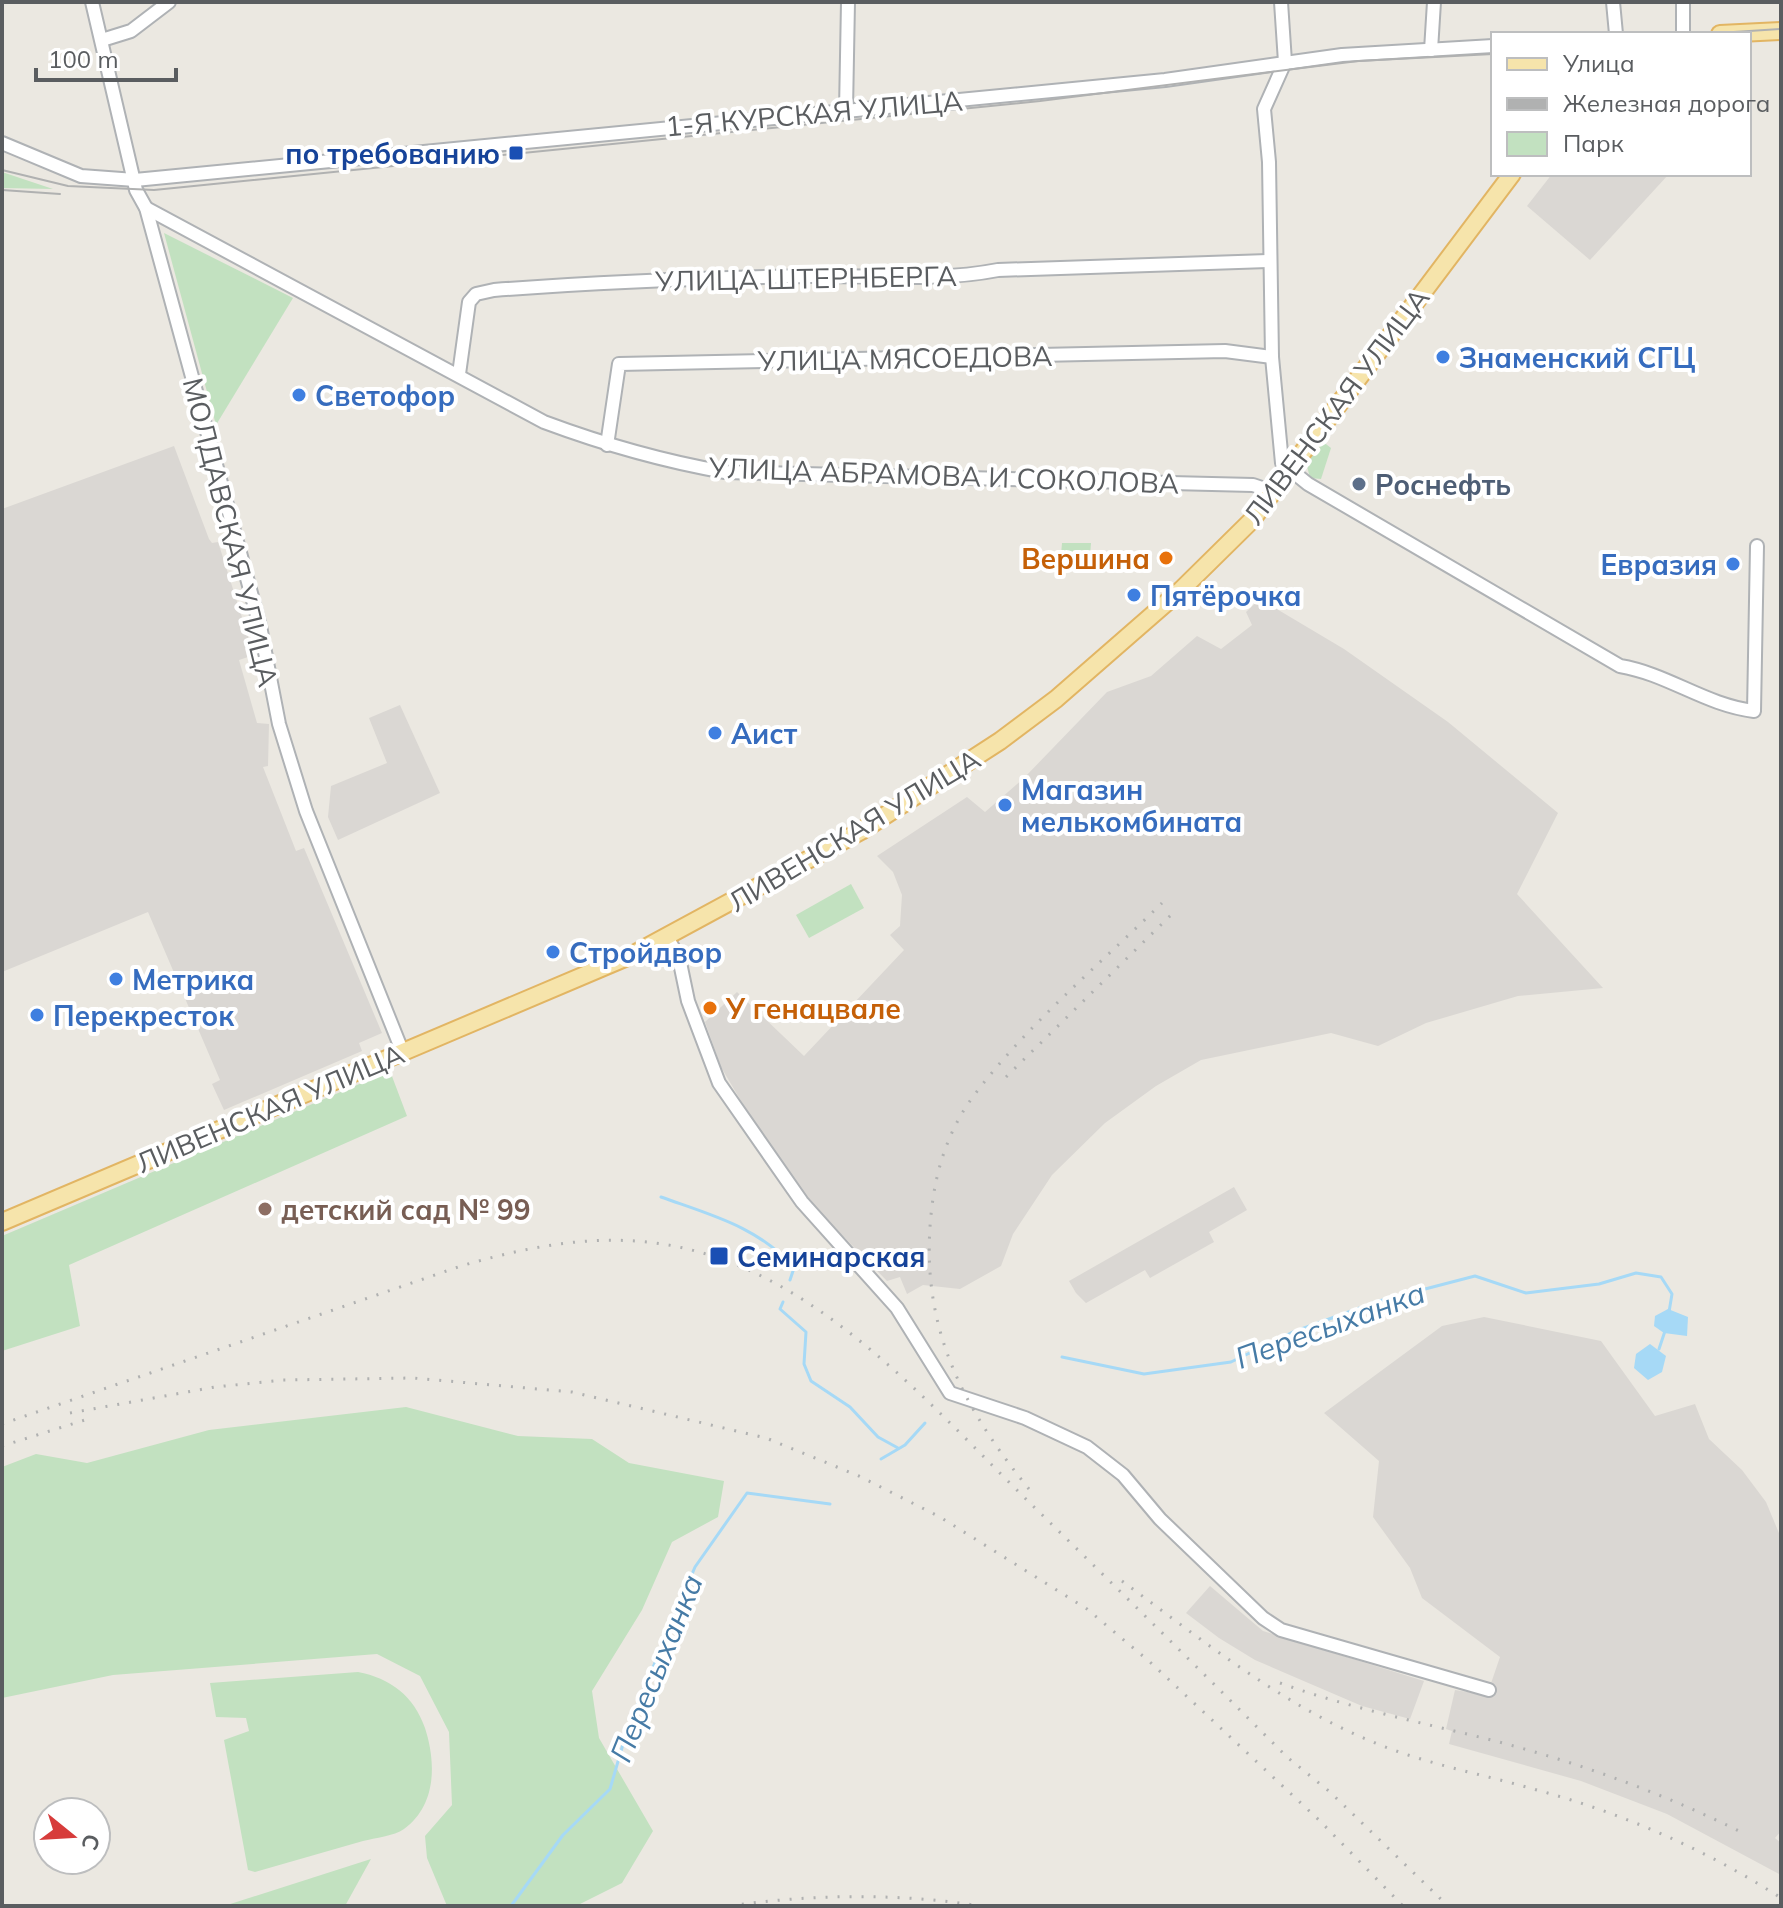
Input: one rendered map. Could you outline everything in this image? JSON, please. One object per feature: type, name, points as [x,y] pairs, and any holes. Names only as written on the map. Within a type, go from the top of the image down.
[{"type":"main road","points":[[1742,32],[1781,31]]},
{"type":"main road","name":"ЛИВЕНСКАЯ УЛИЦА","points":[[2,1222],[550,993],[667,937],[861,831],[1000,741],[1056,699],[1202,571],[1242,531],[1510,176]]},
{"type":"street","name":"МОЛДАВСКАЯ УЛИЦА","points":[[92,2],[139,197],[146,208],[260,626],[279,724],[306,811],[403,1053]]},
{"type":"street","points":[[102,40],[131,31],[169,2]]},
{"type":"street","points":[[846,110],[848,2]]},
{"type":"street","points":[[1281,2],[1285,62],[1264,109],[1269,162],[1268,261],[1278,450],[1289,471],[1620,666],[1650,671],[1725,707],[1754,711],[1757,546]]},
{"type":"street","points":[[1431,50],[1434,2]]},
{"type":"street","points":[[1613,2],[1616,32]]},
{"type":"street","points":[[1683,2],[1683,32]]},
{"type":"street","name":"1-Я КУРСКАЯ УЛИЦА","points":[[135,180],[1165,80],[1285,62],[1491,46]]},
{"type":"street","points":[[2,143],[81,176],[135,180]]},
{"type":"street","name":"УЛИЦА АБРАМОВА И СОКОЛОВА","points":[[146,208],[544,422],[607,445],[674,464],[725,472],[1253,485],[1274,492]]},
{"type":"street","name":"УЛИЦА ШТЕРНБЕРГА","points":[[459,374],[469,302],[476,294],[494,290],[646,279],[898,275],[958,278],[998,270],[1268,261]]},
{"type":"street","name":"УЛИЦА МЯСОЕДОВА","points":[[607,445],[619,364],[1225,351],[1272,357]]},
{"type":"street","points":[[667,937],[679,958],[688,1001],[719,1083],[802,1202],[897,1308],[950,1393],[1025,1418],[1087,1447],[1123,1475],[1160,1519],[1263,1618],[1281,1630],[1489,1690]]},
{"type":"shaded area","points":[[1550,176],[1667,176],[1590,260],[1527,206]]},
{"type":"shaded area","points":[[174,446],[209,539],[212,543],[218,542],[254,655],[239,660],[257,723],[269,724],[268,766],[263,767],[296,851],[304,848],[382,1033],[359,1043],[362,1051],[224,1110],[212,1084],[220,1080],[148,912],[2,972],[2,509]]},
{"type":"shaded area","points":[[1260,599],[1344,649],[1448,722],[1558,813],[1517,894],[1603,988],[1518,996],[1426,1023],[1378,1046],[1331,1033],[1201,1060],[1156,1086],[1105,1123],[1052,1175],[1013,1234],[1001,1266],[960,1289],[923,1285],[907,1294],[900,1277],[887,1281],[804,1196],[774,1157],[721,1067],[705,1022],[737,992],[804,1056],[904,950],[890,935],[900,926],[902,895],[893,872],[877,856],[967,797],[985,812],[1024,778],[1107,692],[1151,676],[1197,636],[1221,649],[1252,625],[1246,612]]},
{"type":"shaded area","points":[[400,705],[440,793],[338,840],[328,817],[331,786],[387,763],[369,718]]},
{"type":"shaded area","points":[[1234,1187],[1247,1210],[1209,1232],[1214,1242],[1150,1278],[1145,1270],[1086,1303],[1076,1293],[1069,1281]]},
{"type":"shaded area","points":[[1484,1317],[1601,1341],[1655,1416],[1695,1404],[1709,1439],[1742,1470],[1766,1502],[1781,1538],[1781,1831],[1775,1838],[1781,1843],[1781,1875],[1667,1814],[1581,1781],[1449,1744],[1452,1731],[1446,1729],[1455,1690],[1487,1695],[1500,1657],[1422,1598],[1410,1568],[1373,1517],[1379,1461],[1324,1413],[1442,1326]]},
{"type":"shaded area","points":[[1210,1586],[1263,1631],[1424,1681],[1410,1719],[1362,1706],[1255,1660],[1219,1638],[1186,1613]]},
{"type":"green space","points":[[2,172],[53,189],[2,188]]},
{"type":"green space","points":[[164,233],[293,298],[216,425]]},
{"type":"green space","points":[[1322,441],[1331,448],[1321,479],[1310,478],[1306,462]]},
{"type":"green space","points":[[1062,543],[1091,543],[1090,556],[1061,555]]},
{"type":"green space","points":[[851,884],[864,908],[809,938],[796,915]]},
{"type":"green space","points":[[390,1071],[407,1116],[69,1265],[80,1326],[2,1351],[2,1236]]},
{"type":"green space","points":[[406,1407],[518,1436],[592,1439],[629,1463],[724,1481],[718,1517],[672,1542],[642,1610],[592,1691],[599,1738],[653,1831],[622,1883],[576,1906],[447,1906],[427,1858],[425,1836],[452,1805],[449,1732],[420,1676],[377,1654],[113,1675],[2,1698],[2,1467],[36,1454],[87,1463],[209,1430]]},
{"type":"green space","points":[[358,1672],[380,1679],[399,1690],[420,1717],[429,1741],[432,1769],[423,1808],[404,1829],[395,1833],[255,1872],[248,1870],[224,1740],[249,1731],[246,1718],[216,1717],[210,1683]]},
{"type":"green space","points":[[371,1859],[345,1906],[224,1906]]},
{"type":"water","points":[[1668,1309],[1688,1317],[1687,1336],[1664,1333],[1654,1326],[1655,1316]]},
{"type":"water","points":[[1650,1344],[1666,1356],[1662,1372],[1648,1380],[1634,1368],[1636,1354]]},
{"type":"waterway","points":[[661,1197],[750,1232],[794,1268],[790,1280]]},
{"type":"waterway","name":"Пересыханка","points":[[1062,1357],[1144,1374],[1231,1362],[1293,1332],[1379,1301],[1475,1276],[1526,1293],[1599,1284],[1636,1273],[1661,1277],[1672,1294],[1669,1312]]},
{"type":"waterway","points":[[783,1302],[780,1309],[806,1332],[804,1364],[811,1381],[850,1407],[878,1437],[898,1448]]},
{"type":"waterway","name":"Пересыханка","points":[[1659,1349],[1665,1331]]},
{"type":"waterway","points":[[881,1459],[905,1445],[925,1423]]},
{"type":"waterway","name":"Пересыханка","points":[[511,1906],[563,1835],[610,1789],[628,1727],[695,1567],[747,1493],[830,1504]]},
{"type":"tram line","points":[[1734,32],[1781,29]]},
{"type":"tram line","points":[[2,170],[68,186],[154,190],[1040,101],[1358,61],[1491,54]]},
{"type":"tram line","points":[[2,190],[60,194]]},
{"type":"railway","points":[[1029,1489],[982,1424],[963,1391],[938,1322],[931,1286],[929,1247],[937,1176],[958,1120],[996,1068],[1041,1019],[1162,903]]},
{"type":"railway","points":[[1006,1077],[1172,914]]},
{"type":"railway","points":[[2,1424],[491,1258],[550,1245],[609,1240],[639,1241],[699,1252],[747,1269],[794,1294],[880,1358],[959,1432],[1287,1757],[1330,1792],[1448,1906]]},
{"type":"railway","points":[[70,1413],[215,1387],[283,1380],[413,1378],[572,1392],[766,1438],[859,1476],[940,1517],[1087,1609],[1150,1662],[1320,1821],[1403,1906]]},
{"type":"railway","points":[[2,1446],[88,1419]]},
{"type":"railway","points":[[1122,1581],[1274,1690],[1339,1727],[1413,1757],[1601,1810],[1694,1849],[1781,1898]]},
{"type":"railway","points":[[1280,1683],[1361,1708],[1561,1760],[1621,1780],[1739,1831]]},
{"type":"railway","points":[[730,1906],[792,1899],[855,1897],[918,1899],[980,1906]]},
{"type":"place","name":"по требованию","points":[[516,153]]},
{"type":"place","name":"Знаменский СГЦ","points":[[1443,357]]},
{"type":"place","name":"Светофор","points":[[299,395]]},
{"type":"place","name":"Роснефть","points":[[1359,484]]},
{"type":"place","name":"Вершина","points":[[1166,558]]},
{"type":"place","name":"Евразия","points":[[1733,564]]},
{"type":"place","name":"Пятёрочка","points":[[1134,595]]},
{"type":"place","name":"Аист","points":[[715,733]]},
{"type":"place","name":"Магазин мелькомбината","points":[[1005,805]]},
{"type":"place","name":"Стройдвор","points":[[553,952]]},
{"type":"place","name":"Метрика","points":[[116,979]]},
{"type":"place","name":"У генацвале","points":[[710,1008]]},
{"type":"place","name":"Перекресток","points":[[37,1015]]},
{"type":"place","name":"детский сад № 99","points":[[265,1209]]},
{"type":"place","name":"Семинарская","points":[[719,1256]]}]
